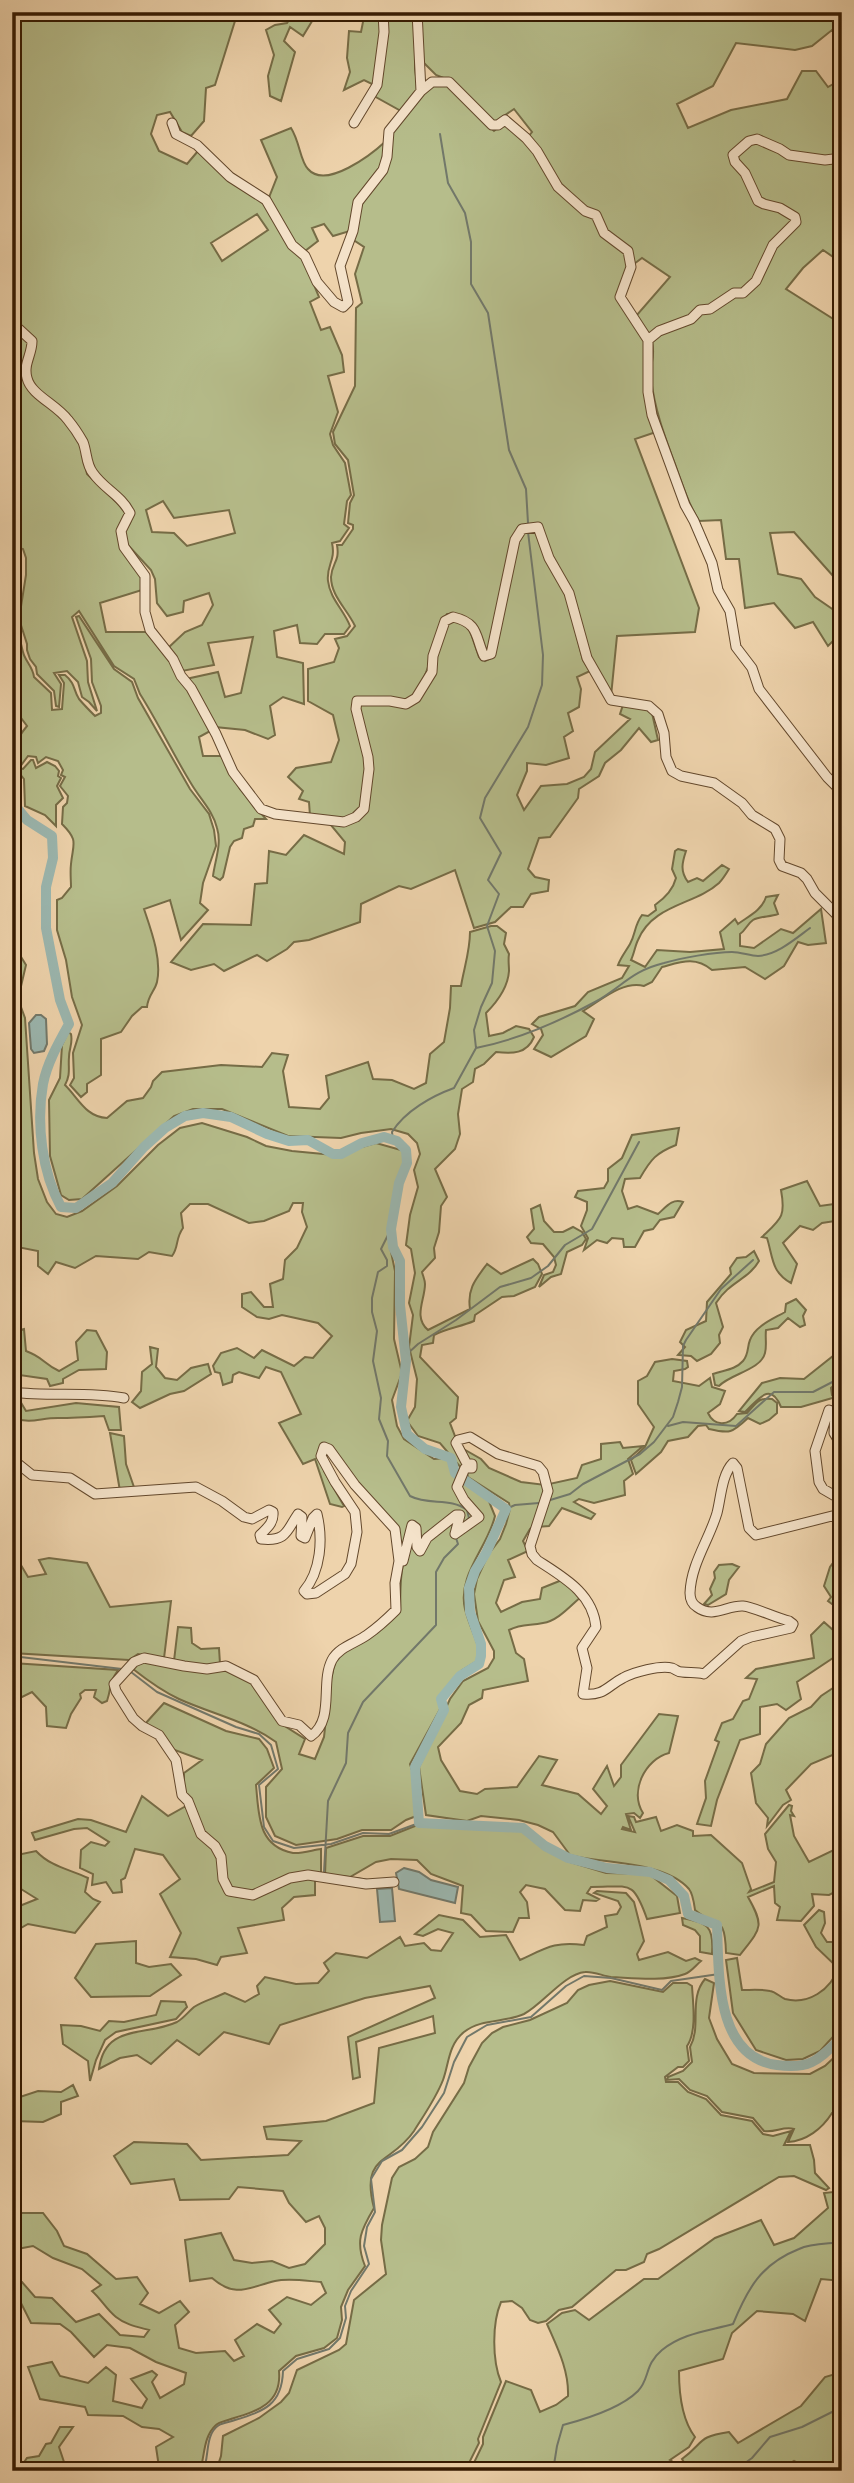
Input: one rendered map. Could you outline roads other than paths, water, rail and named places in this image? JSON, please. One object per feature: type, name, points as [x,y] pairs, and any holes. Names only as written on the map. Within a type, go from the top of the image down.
[{"type":"street","points":[[354,122],[377,85],[384,32],[383,12]]},
{"type":"street","points":[[417,12],[421,91]]},
{"type":"street","points":[[172,123],[176,135],[197,145],[230,177],[266,200],[292,246],[305,256],[317,282],[334,302],[343,307],[348,302],[340,266],[353,231],[358,202],[383,170],[389,131],[421,91],[432,82],[449,82],[492,124],[498,125],[505,120],[526,138],[537,151],[558,187],[585,211],[596,215],[604,233],[628,251],[631,267],[620,297],[649,340],[648,382],[652,415],[685,505],[712,563],[718,590],[730,611],[736,647],[752,668],[759,689],[827,777],[842,792]]},
{"type":"street","points":[[649,340],[659,331],[691,318],[700,310],[710,309],[734,293],[743,293],[756,281],[773,245],[796,222],[795,217],[780,208],[758,201],[746,173],[735,162],[733,155],[741,147],[757,139],[789,155],[825,160],[842,158]]},
{"type":"street","points":[[12,326],[32,341],[32,351],[24,367],[27,381],[36,394],[58,408],[69,422],[83,442],[90,471],[124,500],[130,513],[121,531],[124,547],[145,576],[145,612],[149,631],[173,659],[216,734],[233,772],[261,809],[275,814],[344,822],[356,817],[364,809],[369,769],[356,709],[357,701],[406,704],[416,698],[432,672],[433,656],[445,621],[453,617],[470,624],[478,633],[484,656],[491,654],[515,540],[522,529],[538,527],[549,558],[569,593],[587,658],[611,700],[649,706],[659,714],[666,757],[672,771],[681,776],[714,783],[742,803],[752,815],[775,829],[780,839],[779,860],[782,866],[801,873],[815,893],[838,916],[842,925]]},
{"type":"street","points":[[12,1392],[91,1394],[124,1398]]},
{"type":"street","points":[[842,1446],[834,1433],[835,1413],[829,1410],[816,1451],[820,1482],[823,1489],[842,1500]]},
{"type":"street","points":[[398,1561],[402,1561],[412,1525],[416,1528],[417,1547],[420,1551],[427,1538],[456,1515],[460,1515],[455,1534],[479,1517],[457,1487],[464,1468],[472,1468],[471,1464],[467,1464],[463,1459],[456,1443],[458,1440],[470,1437],[498,1454],[538,1466],[543,1472],[548,1491],[530,1546],[532,1554],[585,1595],[592,1606],[596,1627],[581,1652],[587,1668],[583,1694],[602,1692],[625,1677],[663,1667],[704,1674],[741,1642],[751,1637],[791,1628],[793,1624],[789,1621],[748,1607],[738,1606],[713,1612],[700,1609],[692,1602],[690,1596],[694,1570],[710,1535],[726,1477],[733,1462],[737,1468],[749,1528],[756,1535],[762,1536],[784,1526],[832,1516],[842,1519]]},
{"type":"street","points":[[12,1459],[32,1475],[70,1478],[95,1494],[196,1487],[244,1517],[252,1519],[269,1510],[273,1512],[274,1518],[260,1535],[261,1539],[284,1535],[291,1530],[298,1514],[302,1517],[301,1536],[305,1538],[317,1514],[320,1549],[314,1575],[303,1591],[307,1594],[316,1593],[345,1574],[351,1564],[357,1532],[355,1512],[334,1482],[321,1456],[324,1447],[329,1449],[355,1485],[395,1529],[398,1561],[395,1583],[396,1610],[368,1634],[339,1651],[331,1661],[323,1719],[318,1732],[311,1736],[299,1725],[282,1721],[254,1680],[226,1666],[184,1666],[144,1658],[134,1662],[114,1684],[133,1718],[159,1735],[176,1760],[182,1795],[188,1801],[201,1834],[215,1846],[221,1857],[223,1879],[229,1891],[253,1895],[290,1878],[308,1875],[366,1884],[394,1882]]},
{"type":"water","points":[[36,1015],[46,1019],[47,1044],[44,1051],[34,1053],[31,1049],[29,1023]]},
{"type":"water","points":[[404,1868],[419,1872],[431,1880],[458,1887],[455,1903],[399,1889],[396,1873]]},
{"type":"water","points":[[392,1888],[395,1921],[380,1922],[377,1889]]},
{"type":"waterway","points":[[440,134],[448,183],[465,213],[471,242],[471,284],[488,313],[509,450],[526,489],[528,523]]},
{"type":"waterway","points":[[12,525],[18,568],[12,578]]},
{"type":"waterway","points":[[393,1140],[392,1132],[397,1124],[412,1111],[454,1088],[476,1048],[474,1030],[492,983],[495,951],[487,926],[499,894],[488,880],[501,853],[480,818],[485,798],[528,727],[542,685],[543,655],[528,532]]},
{"type":"waterway","points":[[12,802],[27,820],[52,836],[53,858],[46,887],[46,928],[60,1000],[69,1024],[45,1076],[40,1115],[45,1163],[61,1207],[76,1208],[112,1183],[165,1128],[185,1116],[203,1113],[231,1117],[289,1141],[308,1140],[333,1154],[341,1154],[362,1143],[384,1137],[397,1141],[406,1150],[407,1163],[399,1183],[391,1229],[393,1247],[400,1261],[400,1305],[406,1361],[401,1407],[407,1434],[425,1449],[451,1458],[455,1473],[506,1509],[469,1588],[470,1612],[481,1644],[479,1664],[460,1676],[441,1699],[444,1710],[415,1767],[419,1823],[523,1828],[545,1846],[568,1858],[607,1868],[650,1872],[669,1880],[684,1896],[688,1914],[717,1925],[718,1966],[724,2010],[731,2030],[742,2046],[757,2059],[777,2065],[798,2066],[814,2061],[842,2037]]},
{"type":"waterway","points":[[476,1048],[537,1030],[595,1002],[653,966],[716,953],[765,955],[786,946],[810,928]]},
{"type":"waterway","points":[[405,1356],[500,1287],[531,1278],[548,1266],[565,1245],[592,1229],[639,1142]]},
{"type":"waterway","points":[[391,1229],[381,1249],[387,1266],[378,1272],[372,1298],[377,1331],[373,1361],[381,1398],[379,1419],[388,1441],[387,1456],[410,1496],[460,1506],[467,1510],[469,1518],[466,1521]]},
{"type":"waterway","points":[[547,1501],[570,1494],[583,1484],[640,1454],[654,1442],[673,1417],[678,1402],[682,1387],[683,1346],[686,1340],[721,1289],[753,1260]]},
{"type":"waterway","points":[[668,1426],[683,1422],[736,1426],[774,1392],[813,1392],[842,1377]]},
{"type":"waterway","points":[[506,1509],[515,1505],[539,1503]]},
{"type":"waterway","points":[[327,1874],[324,1872],[328,1801],[346,1763],[348,1733],[363,1702],[436,1625],[436,1572],[444,1558],[458,1544],[456,1538]]},
{"type":"waterway","points":[[12,1656],[122,1669]]},
{"type":"waterway","points":[[131,1672],[157,1692],[236,1727],[259,1734],[271,1745],[278,1769],[259,1785],[264,1827],[273,1841],[294,1848],[331,1844],[363,1833],[389,1834],[419,1823]]},
{"type":"waterway","points":[[356,1878],[368,1880]]},
{"type":"waterway","points":[[203,2471],[214,2429],[270,2405],[279,2392],[283,2371],[297,2359],[329,2349],[340,2338],[346,2318],[345,2306],[351,2291],[369,2264],[364,2246],[367,2227],[375,2212],[371,2179],[382,2161],[402,2150],[422,2127],[444,2093],[454,2062],[467,2037],[487,2025],[531,2017],[566,1986],[584,1976],[611,1978],[662,1990],[671,1981],[719,1974]]},
{"type":"waterway","points":[[553,2471],[563,2425],[602,2412],[631,2397],[642,2386],[656,2356],[670,2344],[696,2333],[733,2324],[750,2288],[775,2262],[804,2247],[842,2242]]},
{"type":"waterway","points":[[734,2471],[752,2458],[770,2437],[802,2427],[842,2407]]}]
